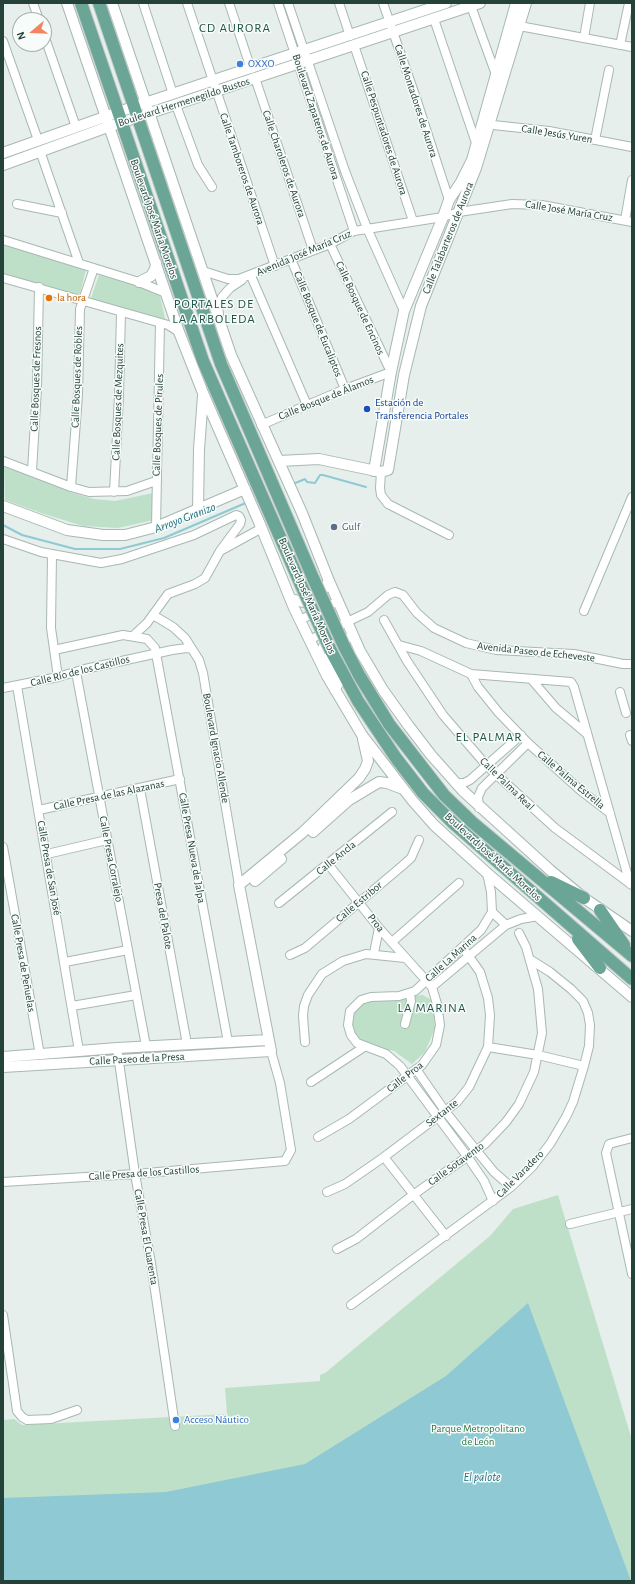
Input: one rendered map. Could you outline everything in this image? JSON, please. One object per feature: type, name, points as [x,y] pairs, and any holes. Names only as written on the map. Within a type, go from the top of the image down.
[{"type":"main road","name":"Boulevard José María Morelos","points":[[81,3],[117,120],[211,380],[331,651],[358,701],[396,758],[436,807],[632,979]]},
{"type":"main road","name":"Boulevard José María Morelos","points":[[99,3],[231,390],[328,612],[359,675],[389,724],[418,763],[449,800],[530,872],[632,956]]},
{"type":"main road","points":[[530,872],[584,898]]},
{"type":"main road","points":[[600,910],[632,956]]},
{"type":"main road","points":[[561,918],[600,968]]},
{"type":"street","points":[[112,3],[197,257],[234,361],[261,425],[299,506],[347,622],[375,677],[431,755],[479,808],[584,898],[632,932]]},
{"type":"street","points":[[143,3],[173,94]]},
{"type":"street","name":"Calle Tamboreros de Aurora","points":[[187,3],[275,266]]},
{"type":"street","points":[[229,3],[251,69]]},
{"type":"street","name":"Boulevard Zapateros de Aurora","points":[[278,3],[302,57],[367,228],[404,311]]},
{"type":"street","name":"Boulevard Zapateros de Aurora","points":[[288,3],[335,175],[354,231]]},
{"type":"street","name":"Calle Pespuntadores de Aurora","points":[[339,3],[413,221]]},
{"type":"street","name":"Calle Montadores de Aurora","points":[[383,3],[449,200]]},
{"type":"street","name":"Boulevard Hermenegildo Bustos","points":[[391,27],[428,6],[446,3]]},
{"type":"street","name":"Calle Talabarteros de Aurora","points":[[516,3],[513,25],[485,124],[476,143],[467,172],[449,200],[404,311],[391,372],[378,471],[388,470],[404,375],[421,306],[476,168],[485,124],[495,72],[513,25],[526,3]]},
{"type":"street","points":[[584,38],[590,3]]},
{"type":"street","points":[[620,44],[629,3]]},
{"type":"street","points":[[70,5],[106,116]]},
{"type":"street","name":"Boulevard Hermenegildo Bustos","points":[[3,165],[117,120],[135,112],[146,103],[173,94],[255,78],[302,57],[391,27],[434,19],[476,5]]},
{"type":"street","points":[[476,5],[495,72]]},
{"type":"street","points":[[434,19],[476,143]]},
{"type":"street","points":[[513,25],[632,47]]},
{"type":"street","points":[[3,41],[38,140]]},
{"type":"street","points":[[50,52],[76,127]]},
{"type":"street","name":"Boulevard Hermenegildo Bustos","points":[[135,112],[149,114],[176,105],[251,69],[302,57]]},
{"type":"street","points":[[594,140],[609,70]]},
{"type":"street","name":"Calle Charoleros de Aurora","points":[[255,78],[313,250]]},
{"type":"street","points":[[176,105],[198,165],[212,186]]},
{"type":"street","name":"Boulevard Hermenegildo Bustos","points":[[3,153],[106,116],[117,120]]},
{"type":"street","points":[[117,120],[157,267],[179,332],[203,393],[261,525],[300,620],[335,690],[362,735],[368,761],[359,778],[302,833],[240,889]]},
{"type":"street","name":"Calle Jesús Yuren","points":[[485,124],[549,131],[632,147]]},
{"type":"street","points":[[40,151],[79,263]]},
{"type":"street","points":[[335,175],[345,171]]},
{"type":"street","points":[[628,221],[632,180]]},
{"type":"street","points":[[17,204],[62,214]]},
{"type":"street","name":"Calle José María Cruz","points":[[459,212],[494,206],[531,204],[628,221]]},
{"type":"street","name":"Avenida José María Cruz","points":[[221,325],[218,311],[220,301],[230,288],[248,277],[330,244],[354,231],[443,217],[459,212]]},
{"type":"street","points":[[3,240],[180,296]]},
{"type":"street","name":"Calle Bosque de Encinos","points":[[330,244],[391,372]]},
{"type":"street","points":[[157,267],[168,279],[175,281],[183,280],[191,276],[197,265],[197,257]]},
{"type":"street","name":"Calle Bosque de Eucaliptos","points":[[291,259],[345,389]]},
{"type":"street","points":[[138,282],[151,276],[157,267]]},
{"type":"street","name":"Calle Bosques de Robles","points":[[72,487],[78,395],[80,309],[94,268]]},
{"type":"street","name":"Avenida José María Cruz","points":[[203,271],[228,279],[248,277]]},
{"type":"street","points":[[248,277],[307,405]]},
{"type":"street","points":[[3,278],[39,287],[168,325],[179,332]]},
{"type":"street","name":"Calle Bosques de Fresnos","points":[[32,471],[39,287]]},
{"type":"street","points":[[175,320],[174,308],[180,296],[187,292],[196,291],[204,294],[215,308]]},
{"type":"street","name":"Calle Bosques de Mezquites","points":[[114,492],[120,396],[121,312]]},
{"type":"street","name":"Calle Bosques de Pirules","points":[[156,527],[160,323]]},
{"type":"street","points":[[391,372],[404,375]]},
{"type":"street","name":"Calle Bosque de Álamos","points":[[261,425],[345,389],[391,372]]},
{"type":"street","points":[[198,510],[199,449],[203,393]]},
{"type":"street","points":[[279,461],[319,459],[378,471],[382,495],[388,504],[449,535]]},
{"type":"street","points":[[3,461],[89,492],[127,491],[156,481]]},
{"type":"street","points":[[3,506],[47,523],[89,534],[125,534],[156,527],[246,493]]},
{"type":"street","points":[[584,612],[632,497]]},
{"type":"street","points":[[3,539],[52,554],[101,563],[139,553],[194,535],[236,515],[239,516],[241,520],[240,524],[220,551],[205,578],[195,584],[168,594],[153,615],[133,636]]},
{"type":"street","points":[[220,551],[261,525]]},
{"type":"street","points":[[52,554],[50,606],[58,677]]},
{"type":"street","points":[[291,599],[303,602],[311,601],[320,594],[330,581]]},
{"type":"street","name":"Avenida Paseo de Echeveste","points":[[347,622],[371,610],[391,594],[398,593],[403,595],[416,613],[434,628],[470,644],[496,650],[574,654],[622,664],[632,664]]},
{"type":"street","points":[[300,620],[338,601]]},
{"type":"street","name":"Boulevard Ignacio Allende","points":[[153,615],[172,627],[185,638],[199,660],[203,673],[240,889],[268,1040],[280,1083],[291,1150],[285,1161]]},
{"type":"street","points":[[384,620],[399,645]]},
{"type":"street","points":[[309,640],[347,622]]},
{"type":"street","points":[[54,650],[123,635],[150,641],[157,653],[187,648],[192,650]]},
{"type":"street","points":[[335,690],[338,680],[324,654],[323,648],[327,641],[332,639],[344,638],[348,640],[362,668],[375,677]]},
{"type":"street","name":"Calle Palma Real","points":[[399,645],[421,651],[471,674],[571,682],[574,687],[631,885]]},
{"type":"street","name":"Calle Palma Real","points":[[399,645],[424,687],[443,714],[487,766],[555,828],[631,885]]},
{"type":"street","name":"Calle Río de los Castillos","points":[[3,688],[58,677],[157,653]]},
{"type":"street","name":"Calle Presa Nueva de Jalpa","points":[[157,653],[228,1042]]},
{"type":"street","name":"Calle Presa Corralejo","points":[[76,672],[146,1046]]},
{"type":"street","name":"Calle Palma Estrella","points":[[471,674],[498,712],[528,744],[580,790],[610,813]]},
{"type":"street","points":[[531,679],[556,708],[587,734]]},
{"type":"street","name":"Calle Presa de San José","points":[[17,686],[47,854],[79,1051]]},
{"type":"street","points":[[620,692],[628,708]]},
{"type":"street","name":"Boulevard José María Morelos","points":[[362,735],[403,789],[434,825],[487,873],[632,996]]},
{"type":"street","points":[[455,783],[467,782],[487,766],[520,735]]},
{"type":"street","points":[[479,808],[478,801],[480,791],[528,744]]},
{"type":"street","name":"Calle Presa de las Alazanas","points":[[39,810],[180,779]]},
{"type":"street","points":[[240,889],[358,794],[379,782],[403,789]]},
{"type":"street","name":"Presa del Palote","points":[[140,789],[187,1044]]},
{"type":"street","name":"Calle Ancla","points":[[279,903],[392,812]]},
{"type":"street","points":[[47,854],[107,840]]},
{"type":"street","name":"Calle Estribor","points":[[290,955],[305,948],[411,858],[419,840]]},
{"type":"street","name":"Calle Presa de Peñuelas","points":[[3,848],[40,1055]]},
{"type":"street","name":"Proa","points":[[328,864],[360,901],[379,928],[425,980]]},
{"type":"street","points":[[487,873],[491,892],[492,912],[506,925]]},
{"type":"street","points":[[392,942],[459,883]]},
{"type":"street","name":"Calle La Marina","points":[[410,993],[419,987],[425,980],[463,948],[481,930],[492,912]]},
{"type":"street","name":"Calle La Marina","points":[[432,987],[506,925],[521,919],[538,916]]},
{"type":"street","points":[[374,953],[379,928]]},
{"type":"street","name":"Calle Sotavento","points":[[337,1249],[356,1239],[413,1195],[486,1144],[506,1122],[519,1104],[530,1083],[538,1055],[542,1033],[538,989],[531,960],[519,933]]},
{"type":"street","name":"Sextante","points":[[327,1192],[345,1184],[384,1157],[457,1102],[469,1087],[488,1047],[490,1015],[488,998],[480,972],[463,948]]},
{"type":"street","points":[[65,962],[128,950]]},
{"type":"street","points":[[305,1042],[302,1016],[304,1006],[308,995],[322,974],[342,961],[374,953],[405,958]]},
{"type":"street","name":"Calle Varadero","points":[[352,1306],[511,1187],[532,1167],[550,1144],[573,1102],[589,1046],[590,1025],[586,1005],[571,989],[550,972],[531,960]]},
{"type":"street","points":[[425,980],[432,987]]},
{"type":"street","name":"Calle Proa","points":[[318,1137],[350,1119],[402,1080],[406,1075],[416,1069],[432,1053],[439,1035],[439,1014],[432,987]]},
{"type":"street","points":[[405,1024],[411,1001],[410,993],[366,999],[353,1007],[348,1017],[349,1030],[354,1039],[364,1047],[375,1050],[394,1059],[467,1156],[484,1181],[493,1201]]},
{"type":"street","points":[[72,1006],[136,995]]},
{"type":"street","name":"Calle Paseo de la Presa","points":[[3,1057],[146,1046],[268,1040]]},
{"type":"street","points":[[311,1082],[364,1047]]},
{"type":"street","points":[[488,1047],[538,1055],[584,1066]]},
{"type":"street","name":"Calle Presa El Cuarenta","points":[[117,1048],[135,1174],[151,1263],[175,1426]]},
{"type":"street","name":"Calle Paseo de la Presa","points":[[3,1067],[271,1051]]},
{"type":"street","points":[[416,1069],[445,1111],[476,1150],[494,1172],[511,1187]]},
{"type":"street","points":[[632,1138],[609,1144],[606,1153],[632,1274]]},
{"type":"street","points":[[384,1157],[446,1236]]},
{"type":"street","name":"Calle Presa de los Castillos","points":[[3,1182],[135,1174],[285,1161]]},
{"type":"street","points":[[484,1181],[494,1172]]},
{"type":"street","points":[[570,1224],[632,1209]]},
{"type":"street","points":[[3,1315],[17,1411],[27,1420],[51,1419],[77,1410]]},
{"type":"green space","points":[[3,244],[86,269],[79,298],[3,275]]},
{"type":"green space","points":[[99,275],[159,291],[166,323],[90,301]]},
{"type":"green space","points":[[4,467],[33,476],[73,493],[94,499],[115,501],[153,493],[154,520],[118,528],[83,526],[44,514],[5,500]]},
{"type":"green space","points":[[423,995],[433,1001],[435,1028],[425,1052],[412,1064],[394,1051],[364,1044],[357,1039],[351,1029],[350,1021],[355,1008],[365,1001]]},
{"type":"green space","name":"Parque Metropolitano de León","points":[[558,1195],[632,1440],[632,1581],[3,1581],[3,1420],[14,1419],[22,1425],[227,1414],[225,1388],[320,1381],[320,1375],[325,1373],[490,1236],[513,1209]]},
{"type":"water","name":"El palote","points":[[528,1303],[631,1581],[3,1581],[3,1498],[166,1492],[305,1464],[446,1376]]},
{"type":"waterway","name":"Arroyo Granizo","points":[[293,484],[305,479],[307,482],[315,483],[320,475],[323,475],[366,487]]},
{"type":"waterway","name":"Arroyo Granizo","points":[[3,525],[22,535],[75,549],[120,549],[164,538],[248,502]]},
{"type":"place","name":"OXXO","points":[[240,64]]},
{"type":"place","name":"la hora","points":[[49,298]]},
{"type":"place","name":"Estación de Transferencia Portales","points":[[367,409]]},
{"type":"place","name":"Gulf","points":[[334,527]]},
{"type":"place","name":"Acceso Náutico","points":[[176,1420]]},
{"type":"district","name":"CD AURORA","points":[[235,28]]},
{"type":"district","name":"PORTALES DE LA ARBOLEDA","points":[[214,312]]},
{"type":"district","name":"EL PALMAR","points":[[489,737]]},
{"type":"district","name":"LA MARINA","points":[[432,1008]]}]
